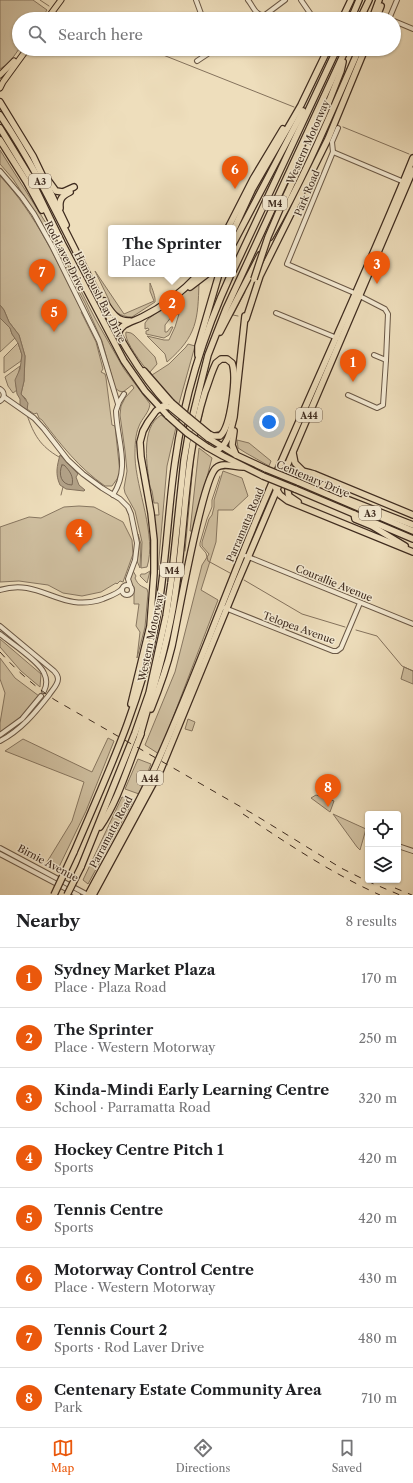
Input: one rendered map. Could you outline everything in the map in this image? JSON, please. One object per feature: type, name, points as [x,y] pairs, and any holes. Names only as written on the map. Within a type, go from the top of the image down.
[{"type":"highway","points":[[345,12],[351,0]]},
{"type":"highway","points":[[354,12],[359,0]]},
{"type":"highway","points":[[363,12],[369,0]]},
{"type":"highway","points":[[375,12],[379,0]]},
{"type":"highway","points":[[379,12],[383,0]]},
{"type":"highway","points":[[236,225],[252,190],[303,106],[317,70],[324,56]]},
{"type":"highway","name":"Western Motorway","points":[[303,106],[313,99],[334,56]]},
{"type":"highway","name":"Western Motorway","points":[[67,895],[81,867],[135,733],[154,670],[166,616],[171,583],[181,478],[189,431],[211,346],[343,56]]},
{"type":"highway","points":[[327,115],[341,71],[344,56]]},
{"type":"highway","name":"Western Motorway","points":[[211,346],[224,326],[240,292],[291,200],[327,115],[356,56]]},
{"type":"highway","points":[[246,319],[260,276],[335,128],[336,119],[362,56]]},
{"type":"highway","points":[[0,102],[54,189],[56,191],[63,192],[74,188],[60,200],[60,212]]},
{"type":"highway","points":[[230,225],[253,179],[299,113]]},
{"type":"highway","points":[[236,238],[299,113]]},
{"type":"highway","name":"Western Motorway","points":[[236,264],[299,113]]},
{"type":"highway","name":"Homebush Bay Drive","points":[[0,116],[30,162],[118,334],[146,380],[171,404],[209,436]]},
{"type":"highway","points":[[236,455],[232,447],[232,439],[237,416],[240,362],[246,319],[254,279],[280,209],[324,123]]},
{"type":"highway","name":"Homebush Bay Drive","points":[[0,128],[30,177],[111,338],[132,373],[168,416],[188,433],[214,451]]},
{"type":"highway","points":[[0,140],[44,215],[52,223]]},
{"type":"highway","points":[[33,156],[60,212],[74,248]]},
{"type":"highway","name":"Parramatta Road","points":[[406,183],[413,158]]},
{"type":"highway","name":"Parramatta Road","points":[[94,895],[161,768],[224,608],[242,554],[273,480],[413,170]]},
{"type":"highway","points":[[82,264],[112,313],[121,320],[134,321]]},
{"type":"highway","points":[[111,338],[118,334],[122,327],[147,314],[202,277]]},
{"type":"highway","name":"Western Motorway","points":[[198,361],[198,346],[218,277]]},
{"type":"highway","name":"Western Motorway","points":[[54,895],[105,780],[139,692],[155,628],[165,560],[175,462],[184,410],[198,361],[216,308],[230,277]]},
{"type":"highway","name":"Parramatta Road","points":[[88,895],[151,776],[205,650],[274,500],[338,338]]},
{"type":"highway","points":[[140,736],[161,663],[172,614],[180,556],[189,466],[198,418],[216,363],[219,360],[227,359],[232,363],[234,372],[232,398],[227,424],[222,435],[209,436]]},
{"type":"highway","points":[[214,451],[222,447],[230,431],[237,399]]},
{"type":"highway","points":[[127,724],[150,626],[154,584],[153,534],[140,442],[143,431],[154,413],[160,408],[171,404]]},
{"type":"highway","name":"Centenary Drive","points":[[209,436],[222,447],[266,469],[413,531]]},
{"type":"highway","name":"Centenary Drive","points":[[214,451],[263,476],[413,539]]},
{"type":"highway","points":[[293,453],[295,463],[302,470]]},
{"type":"highway","name":"M4","points":[[93,837],[106,818],[155,698],[171,648],[198,521],[211,476],[215,469],[219,466],[224,465],[243,467]]},
{"type":"highway","points":[[411,551],[288,501],[277,492],[273,480],[286,471],[302,470],[413,514]]},
{"type":"highway","points":[[313,511],[290,497],[288,488],[293,477],[296,475],[306,474],[322,477]]},
{"type":"highway","points":[[326,494],[340,497],[413,525]]},
{"type":"highway","points":[[274,500],[288,501]]},
{"type":"highway","points":[[354,514],[355,519],[372,526],[403,544],[411,551]]},
{"type":"main road","points":[[52,12],[61,0]]},
{"type":"main road","points":[[0,75],[17,56]]},
{"type":"main road","points":[[0,88],[2,82],[22,56]]},
{"type":"main road","points":[[0,143],[7,151]]},
{"type":"street","points":[[196,0],[200,12]]},
{"type":"street","points":[[248,0],[257,12]]},
{"type":"street","points":[[268,12],[285,0]]},
{"type":"street","points":[[301,0],[309,12]]},
{"type":"street","points":[[392,12],[397,0]]},
{"type":"street","points":[[401,24],[413,29]]},
{"type":"street","points":[[197,61],[204,56]]},
{"type":"street","name":"Park Road","points":[[335,128],[332,142],[333,152],[287,264],[357,294]]},
{"type":"street","points":[[333,152],[406,183]]},
{"type":"street","name":"Rod Laver Drive","points":[[0,171],[34,214],[52,246],[99,341],[118,404],[116,414],[123,471],[120,483],[113,495]]},
{"type":"street","points":[[348,395],[377,408],[383,406],[387,312],[378,305],[357,294]]},
{"type":"street","points":[[276,312],[338,338]]},
{"type":"street","points":[[374,355],[386,360]]},
{"type":"street","points":[[1,389],[4,397],[34,418],[68,460],[97,485],[126,504],[131,514],[137,543],[132,569],[128,578],[132,589],[130,593],[126,595],[122,590]]},
{"type":"street","points":[[118,404],[124,394]]},
{"type":"street","points":[[0,401],[4,397]]},
{"type":"street","name":"Courallie Avenue","points":[[242,554],[413,624]]},
{"type":"street","points":[[122,590],[127,574],[132,569]]},
{"type":"street","points":[[0,590],[28,587],[64,601],[74,603],[96,601],[122,590],[127,585],[130,586]]},
{"type":"street","name":"Telopea Avenue","points":[[224,608],[333,651],[337,651],[341,648],[360,603]]},
{"type":"street","points":[[0,626],[57,674],[58,679],[56,685],[29,720],[14,733],[0,741]]},
{"type":"street","points":[[0,634],[42,670],[46,678],[45,689]]},
{"type":"street","points":[[0,735],[25,716],[41,696]]},
{"type":"street","points":[[25,716],[29,720]]},
{"type":"street","points":[[401,847],[413,851]]},
{"type":"street","name":"Birnie Avenue","points":[[0,848],[88,895]]},
{"type":"street","name":"Birnie Avenue","points":[[0,854],[78,895]]},
{"type":"shaded area","points":[[0,0],[33,0],[47,10],[46,12],[12,12],[12,56],[14,56],[9,63],[0,69]]},
{"type":"shaded area","points":[[0,150],[46,223],[96,320],[124,369],[150,404],[138,429],[135,449],[136,470],[148,527],[149,555],[147,567],[141,568],[142,542],[135,511],[125,493],[124,488],[127,471],[120,415],[121,406],[125,398],[134,388],[132,385],[123,392],[115,388],[102,341],[85,303],[47,231],[13,179],[0,164]]},
{"type":"shaded area","points":[[0,176],[25,207],[46,240],[96,342],[103,369],[101,372],[105,374],[106,378],[112,425],[115,426],[120,473],[112,486],[105,486],[79,464],[39,418],[37,413],[34,414],[27,409],[26,399],[21,394],[24,381],[25,356],[19,335],[9,322],[0,305]]},
{"type":"shaded area","points":[[95,271],[124,314],[154,301],[150,291],[150,283],[155,302],[132,317],[120,315],[110,304]]},
{"type":"shaded area","points":[[199,282],[198,307],[194,326],[185,344],[167,362],[165,354],[147,336],[169,340],[179,314],[172,316],[165,325],[165,332],[173,327],[169,335],[164,338],[146,334],[146,331],[149,330],[148,328],[145,329],[145,323],[148,319]]},
{"type":"shaded area","points":[[0,318],[10,328],[15,338],[0,352]]},
{"type":"shaded area","points":[[126,332],[134,335],[155,357],[157,364],[150,372],[152,375],[169,364],[188,344],[195,346],[178,407],[156,381],[131,348]]},
{"type":"shaded area","points":[[18,343],[22,355],[21,361],[4,373],[4,357]]},
{"type":"shaded area","points":[[20,366],[16,386],[17,390],[13,393],[8,386],[5,377]]},
{"type":"shaded area","points":[[161,415],[176,427],[167,466],[158,570],[154,515],[159,515],[158,503],[154,503],[150,487],[146,448],[150,429],[154,421]]},
{"type":"shaded area","points":[[237,440],[249,443],[271,461],[269,466],[238,448]]},
{"type":"shaded area","points":[[199,448],[212,458],[193,531],[190,531]]},
{"type":"shaded area","points":[[223,471],[242,478],[248,496],[233,510],[218,510],[216,542],[201,590],[218,600],[159,754],[145,745],[175,672],[202,565],[209,554],[202,546],[202,542],[209,519],[212,515],[214,500]]},
{"type":"shaded area","points":[[64,507],[94,507],[123,522],[132,540],[133,554],[123,582],[120,581],[101,592],[82,596],[63,593],[48,585],[19,581],[0,582],[0,527],[29,517],[41,518]]},
{"type":"shaded area","points":[[138,534],[141,544],[140,568],[137,561],[139,548]]},
{"type":"shaded area","points":[[133,571],[137,582],[147,589],[148,593],[145,627],[137,658],[140,632],[136,626],[139,604],[134,604],[134,588],[129,580]]},
{"type":"shaded area","points":[[150,571],[147,583],[140,576],[141,574],[145,574]]},
{"type":"shaded area","points":[[0,639],[41,674],[40,687],[21,671],[0,647]]},
{"type":"shaded area","points":[[0,658],[15,678],[39,696],[16,721],[0,732],[5,693],[0,679]]},
{"type":"shaded area","points":[[404,667],[413,671],[413,684],[401,679]]},
{"type":"shaded area","points":[[188,719],[195,722],[192,731],[185,729]]},
{"type":"shaded area","points":[[108,738],[114,741],[86,811],[58,869],[47,862],[72,821],[84,782],[5,751],[23,739],[92,772]]},
{"type":"shaded area","points":[[138,759],[151,764],[139,794],[125,789]]},
{"type":"shaded area","points":[[316,795],[334,801],[330,812],[311,798]]},
{"type":"shaded area","points":[[122,797],[133,801],[88,884],[83,880]]},
{"type":"shaded area","points":[[333,814],[365,829],[360,850]]},
{"type":"water","points":[[0,305],[9,322],[19,335],[25,356],[24,381],[21,394],[28,403],[27,410],[20,405],[15,380],[20,369],[22,355],[18,343],[10,328],[0,318]]},
{"type":"water","points":[[60,455],[78,474],[76,477],[79,485],[85,490],[84,491],[66,489],[60,485],[57,477],[57,470]]},
{"type":"waterway","points":[[40,0],[49,6]]},
{"type":"waterway","points":[[166,56],[294,107]]},
{"type":"waterway","points":[[343,127],[409,154]]},
{"type":"waterway","points":[[238,316],[233,315],[245,292]]},
{"type":"waterway","points":[[226,416],[230,397],[231,375]]},
{"type":"waterway","points":[[200,424],[203,411]]},
{"type":"waterway","points":[[27,415],[38,439],[47,449],[59,457]]},
{"type":"waterway","points":[[213,433],[220,431]]},
{"type":"waterway","points":[[185,551],[194,454]]},
{"type":"waterway","points":[[220,476],[200,546],[206,553],[208,561],[230,573]]},
{"type":"waterway","points":[[61,495],[63,487]]},
{"type":"waterway","points":[[244,580],[302,614],[345,627]]},
{"type":"waterway","points":[[356,630],[377,636],[402,666],[413,671]]},
{"type":"railway","points":[[0,652],[26,678],[55,700],[255,815],[341,868],[400,895]]},
{"type":"railway","points":[[243,814],[327,868],[380,895]]},
{"type":"railway","points":[[395,888],[412,895]]},
{"type":"place","name":"Motorway Control Centre","points":[[235,189]]},
{"type":"place","name":"Kinda-Mindi Early Learning Centre","points":[[377,284]]},
{"type":"place","name":"Tennis Court 2","points":[[42,292]]},
{"type":"place","name":"The Sprinter","points":[[172,323]]},
{"type":"place","name":"Tennis Centre","points":[[54,332]]},
{"type":"place","name":"Sydney Market Plaza","points":[[353,382]]},
{"type":"place","name":"Hockey Centre Pitch 1","points":[[79,552]]},
{"type":"place","name":"Centenary Estate Community Area","points":[[328,807]]}]
